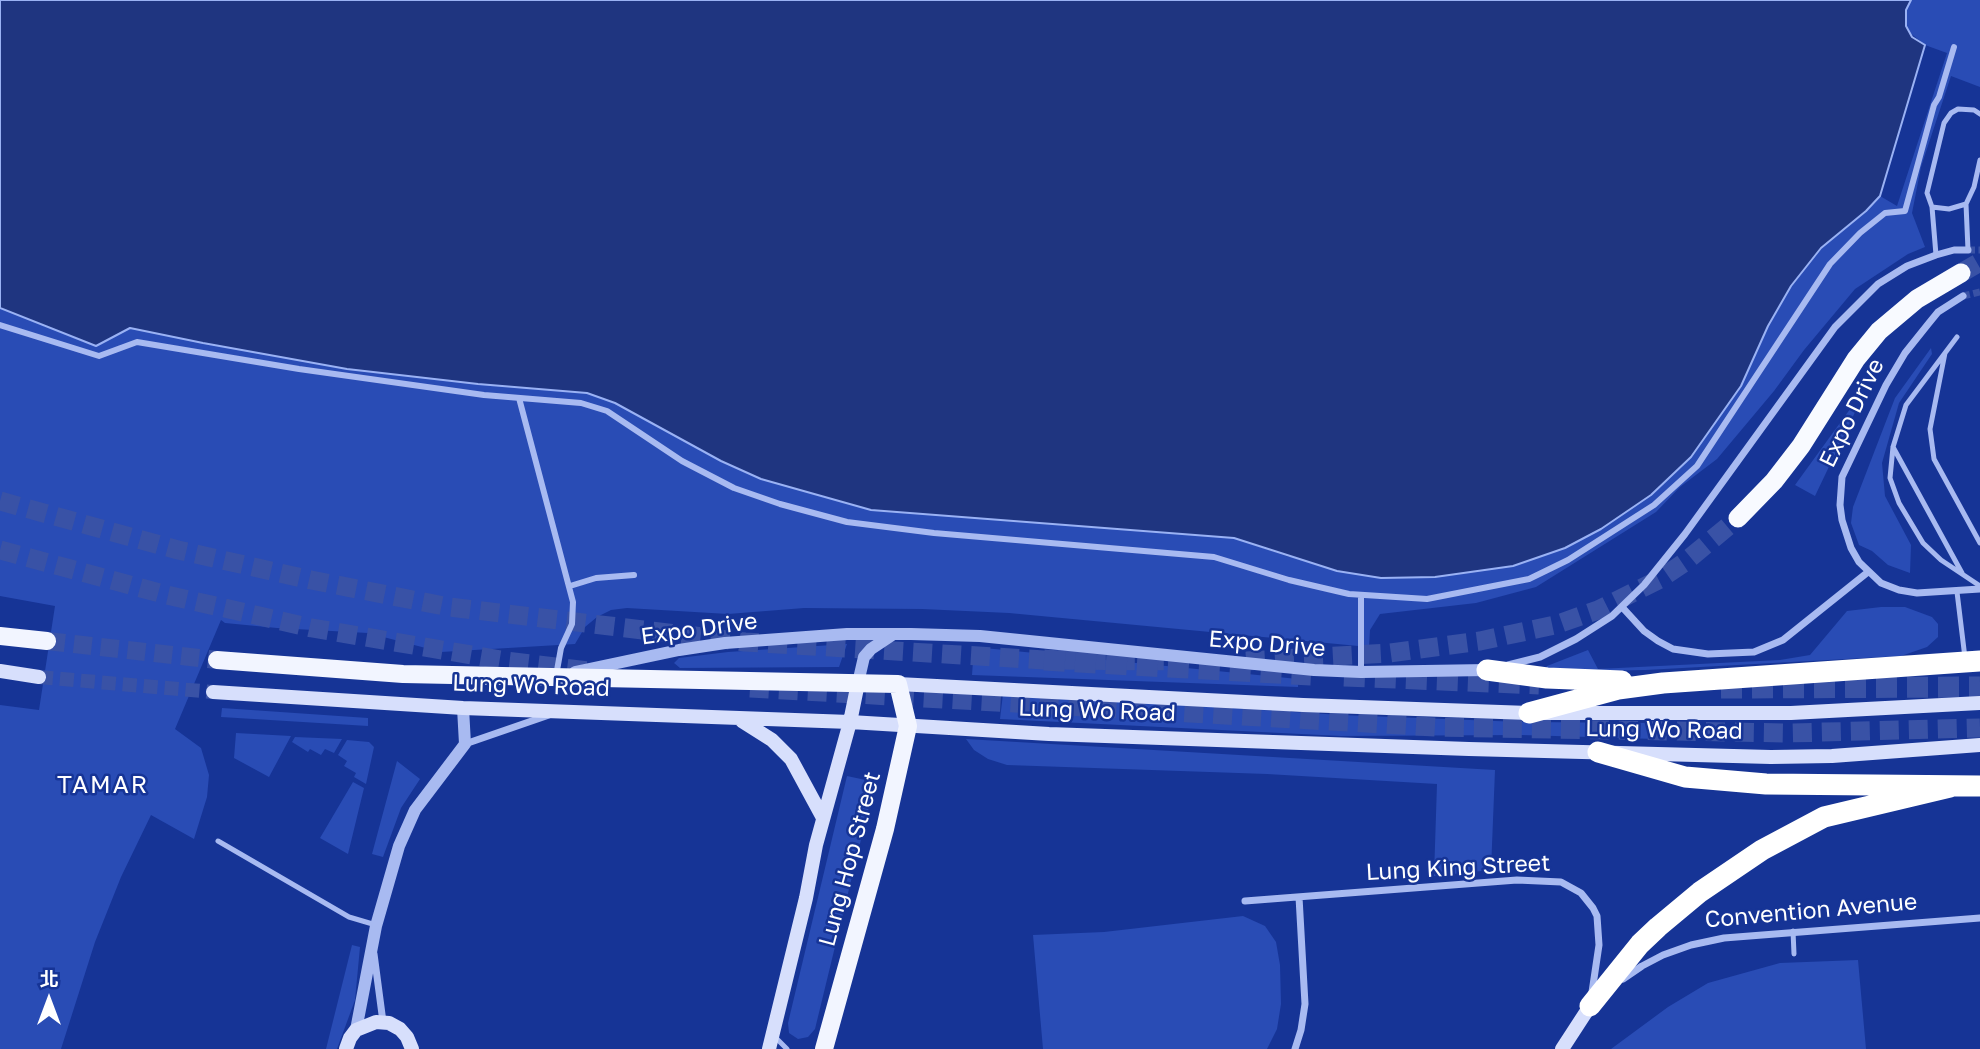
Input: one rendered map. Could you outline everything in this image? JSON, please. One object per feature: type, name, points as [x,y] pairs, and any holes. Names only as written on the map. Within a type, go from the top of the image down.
[{"type":"highway","points":[[1738,518],[1774,481],[1801,446],[1851,366],[1879,331],[1917,299],[1961,273]]},
{"type":"highway","points":[[1528,713],[1618,689],[1663,683],[1973,661]]},
{"type":"highway","points":[[1487,670],[1547,678],[1663,683]]},
{"type":"highway","points":[[1598,752],[1685,777],[1766,784],[1980,786]]},
{"type":"highway","points":[[1590,1006],[1640,944],[1658,927],[1700,892],[1762,850],[1824,817],[1950,787]]},
{"type":"main road","points":[[0,636],[47,641]]},
{"type":"main road","name":"Lung Wo Road","points":[[217,660],[403,674],[898,684],[1528,713],[1791,713],[1980,703]]},
{"type":"main road","points":[[0,671],[39,677]]},
{"type":"main road","name":"Lung Hop Street","points":[[771,1042],[823,818],[858,683]]},
{"type":"main road","name":"Lung Hop Street","points":[[822,1048],[885,829],[908,726],[898,684]]},
{"type":"main road","name":"Lung Wo Road","points":[[213,692],[463,708],[850,722],[1049,734],[1598,752],[1832,756],[1980,745]]},
{"type":"main road","points":[[738,719],[772,740],[791,759],[823,818]]},
{"type":"main road","name":"Convention Avenue","points":[[1563,1049],[1590,1006]]},
{"type":"main road","points":[[346,1049],[356,1030],[369,1023],[383,1022],[400,1029],[411,1046],[425,1049]]},
{"type":"street","points":[[0,325],[99,356],[137,342],[312,371],[519,398],[580,403],[607,411],[681,461],[734,488],[847,522],[934,533],[1214,557],[1289,580],[1361,595],[1427,599],[1528,579],[1568,560],[1654,505],[1697,466],[1830,264],[1860,233],[1885,213],[1905,211],[1934,105],[1939,97],[1954,47]]},
{"type":"street","name":"Expo Drive","points":[[556,677],[679,650],[725,643],[847,634],[980,636],[1314,670],[1361,672],[1487,670],[1540,657],[1598,626],[1644,585],[1685,534],[1835,327],[1878,284],[1907,266],[1936,255],[1954,250],[1968,250]]},
{"type":"street","name":"Expo Drive","points":[[1868,572],[1851,548],[1844,527],[1840,505],[1842,477],[1886,385],[1905,353],[1938,312],[1963,296]]},
{"type":"street","points":[[519,398],[570,586],[574,613],[561,648],[556,677]]},
{"type":"street","points":[[1622,607],[1644,631],[1673,649],[1708,654],[1754,652],[1783,640],[1868,572],[1881,583],[1917,593],[1957,592],[1980,588]]},
{"type":"street","points":[[570,586],[596,578],[634,575]]},
{"type":"street","points":[[1361,595],[1361,672]]},
{"type":"street","points":[[858,683],[864,657],[893,634]]},
{"type":"street","points":[[463,708],[465,744]]},
{"type":"street","points":[[356,1030],[376,926],[399,846],[415,810],[465,744],[560,712]]},
{"type":"street","name":"Lung King Street","points":[[1245,901],[1517,880],[1561,882],[1571,886],[1588,900],[1594,908],[1599,924],[1599,945],[1590,1006]]},
{"type":"street","points":[[1295,1049],[1305,1004],[1299,897]]},
{"type":"street","name":"Convention Avenue","points":[[1590,1006],[1625,978],[1663,955],[1691,945],[1724,938],[1793,931],[1980,918]]},
{"type":"street","points":[[372,947],[383,1022]]},
{"type":"lane","points":[[1936,255],[1932,207],[1927,193],[1947,117],[1962,109],[1980,114]]},
{"type":"lane","points":[[1968,250],[1966,204],[1974,187],[1980,160]]},
{"type":"lane","points":[[1932,207],[1949,209],[1966,204]]},
{"type":"lane","points":[[1957,337],[1906,405],[1893,447],[1890,478],[1899,503],[1923,543],[1941,560],[1980,588]]},
{"type":"lane","points":[[1945,350],[1932,411],[1932,451],[1941,476],[1980,543]]},
{"type":"lane","points":[[1893,447],[1962,573]]},
{"type":"lane","points":[[1957,592],[1973,661]]},
{"type":"lane","points":[[218,841],[349,917],[376,926]]},
{"type":"lane","points":[[1793,931],[1794,954]]},
{"type":"lane","name":"Lung Hop Street","points":[[771,1042],[787,1049]]},
{"type":"shaded area","points":[[0,0],[1911,0],[1906,10],[1906,26],[1912,37],[1925,45],[1880,196],[1821,248],[1791,286],[1768,326],[1741,386],[1691,457],[1651,495],[1601,529],[1565,548],[1513,566],[1435,577],[1381,578],[1337,571],[1234,538],[871,510],[761,479],[721,461],[615,403],[587,393],[347,369],[130,328],[96,346],[0,308]]},
{"type":"shaded area","points":[[1911,0],[1980,0],[1980,87],[1951,76],[1921,167],[1912,213],[1925,247],[1908,254],[1855,289],[1717,459],[1680,487],[1656,512],[1536,587],[1476,603],[1380,614],[1370,630],[1369,647],[1009,613],[922,609],[804,608],[728,614],[627,608],[611,610],[597,617],[585,627],[575,644],[441,652],[368,633],[277,628],[225,623],[221,620],[175,729],[201,748],[209,775],[207,797],[194,839],[151,815],[121,877],[95,942],[61,1049],[0,1049],[0,705],[39,710],[55,606],[0,596],[0,308],[95,346],[130,328],[203,343],[478,384],[587,393],[615,403],[721,461],[761,479],[871,510],[1234,538],[1289,557],[1691,457],[1741,386],[1768,326],[1791,286],[1821,248],[1880,196],[1897,206],[1947,53],[1925,45],[1909,32],[1905,19]]},
{"type":"shaded area","points":[[1931,348],[1932,354],[1899,403],[1882,463],[1885,496],[1911,545],[1910,573],[1888,565],[1872,551],[1859,545],[1851,523],[1853,507],[1895,398]]},
{"type":"shaded area","points":[[1853,405],[1857,408],[1815,496],[1795,485]]},
{"type":"shaded area","points":[[1905,607],[1932,617],[1938,624],[1938,637],[1927,647],[1901,656],[1646,670],[1546,668],[1588,650],[1598,669],[1780,660],[1810,655],[1847,611]]},
{"type":"shaded area","points":[[847,644],[839,667],[680,668],[674,663],[679,658],[728,652]]},
{"type":"shaded area","points":[[974,647],[1298,679],[1298,687],[972,675]]},
{"type":"shaded area","points":[[1003,694],[1342,715],[1521,722],[1656,723],[1656,739],[1521,735],[1341,736],[1000,719]]},
{"type":"shaded area","points":[[222,708],[368,718],[368,726],[221,717]]},
{"type":"shaded area","points":[[236,733],[291,736],[269,777],[234,758]]},
{"type":"shaded area","points":[[295,737],[342,739],[334,753],[325,749],[321,755],[310,749],[308,752],[292,742]]},
{"type":"shaded area","points":[[966,739],[1495,770],[1491,870],[1434,876],[1437,784],[1267,774],[1007,765],[988,759],[974,750]]},
{"type":"shaded area","points":[[347,740],[369,742],[374,747],[366,784],[354,777],[356,773],[344,766],[347,761],[338,755]]},
{"type":"shaded area","points":[[397,761],[420,779],[401,808],[383,857],[372,854]]},
{"type":"shaded area","points":[[847,776],[875,782],[815,1029],[808,1037],[798,1039],[789,1033],[788,1023]]},
{"type":"shaded area","points":[[353,782],[364,788],[348,854],[320,838]]},
{"type":"shaded area","points":[[1243,916],[1265,926],[1276,942],[1280,965],[1281,1004],[1277,1029],[1267,1049],[1043,1049],[1033,935],[1104,932]]},
{"type":"shaded area","points":[[352,945],[360,947],[355,1000],[337,1049],[326,1049]]},
{"type":"shaded area","points":[[1858,960],[1866,1049],[1611,1049],[1668,1007],[1708,983],[1780,963]]},
{"type":"tunnel","points":[[1968,250],[1980,250]]},
{"type":"tunnel","points":[[1961,273],[1980,262]]},
{"type":"tunnel","points":[[1963,296],[1980,292]]},
{"type":"tunnel","points":[[0,501],[178,550],[449,607],[745,642],[1044,660],[1184,661]]},
{"type":"tunnel","points":[[1246,661],[1390,653],[1480,641],[1555,625],[1598,610],[1660,579],[1738,518]]},
{"type":"tunnel","points":[[0,550],[167,595],[312,628],[507,661],[588,671]]},
{"type":"tunnel","points":[[47,641],[217,660]]},
{"type":"tunnel","points":[[1044,660],[1311,675]]},
{"type":"tunnel","points":[[1344,676],[1539,684]]},
{"type":"tunnel","points":[[39,677],[213,692]]},
{"type":"tunnel","points":[[1721,688],[1980,687]]},
{"type":"tunnel","points":[[750,688],[1435,727],[1788,733],[1980,728]]},
{"type":"district","name":"TAMAR","points":[[103,785]]}]
